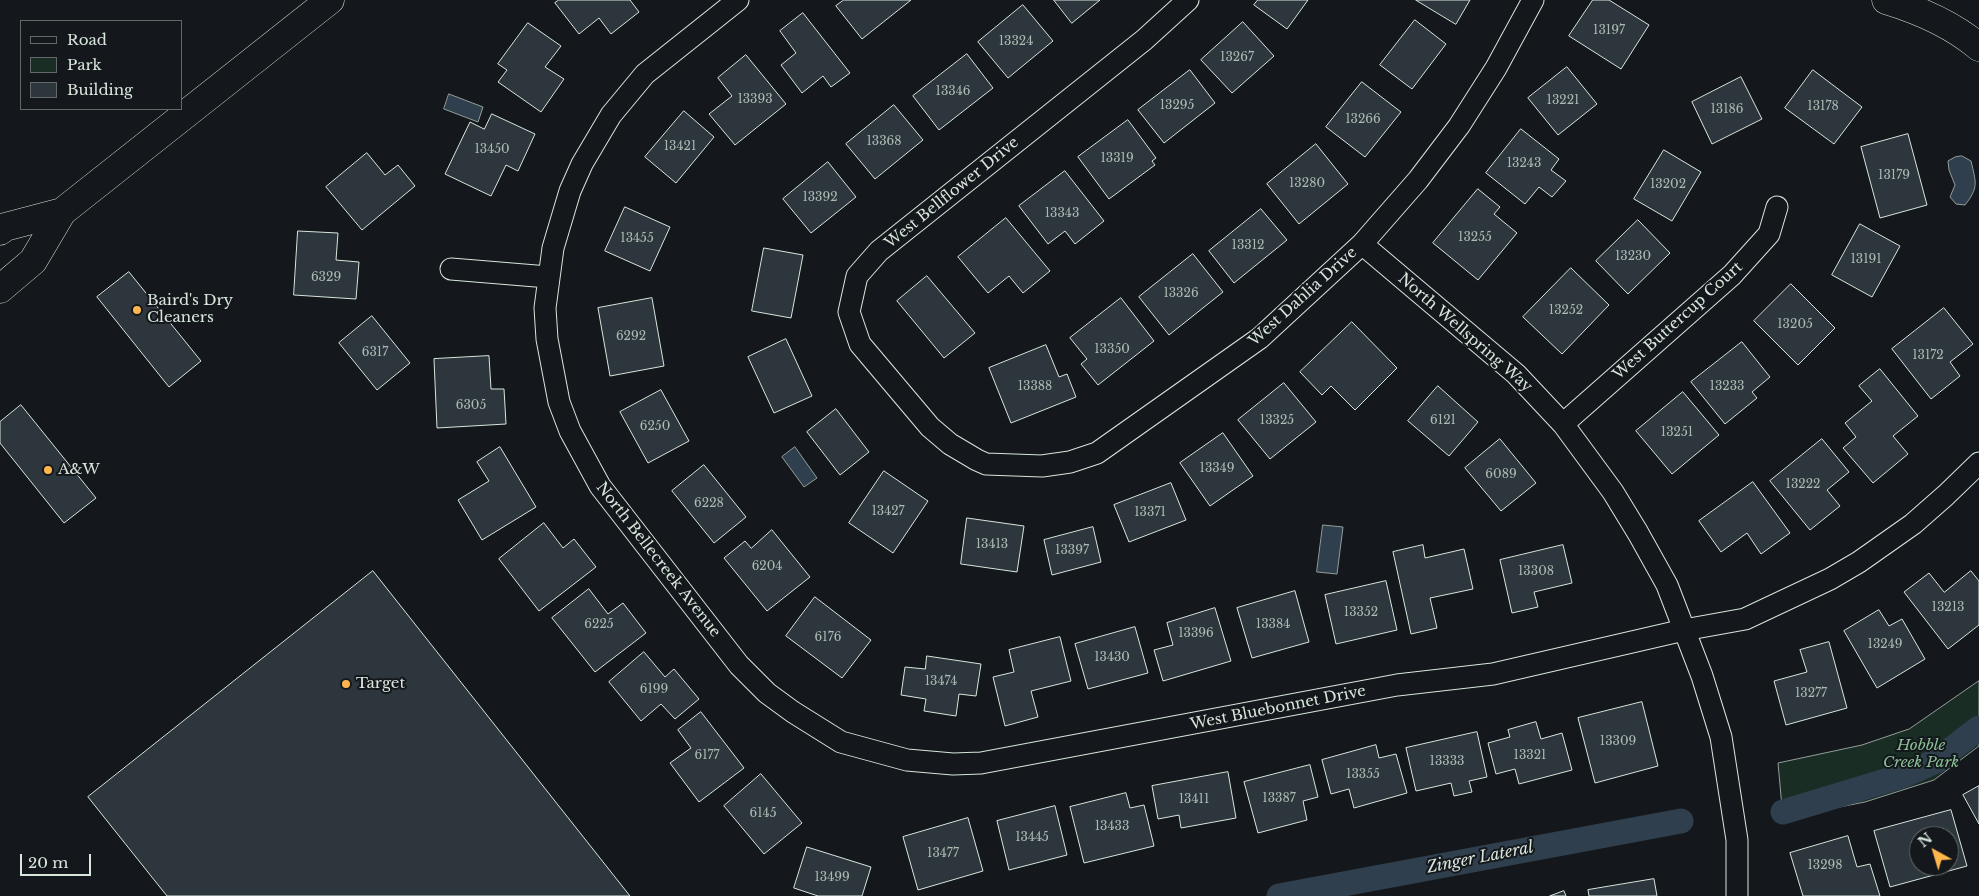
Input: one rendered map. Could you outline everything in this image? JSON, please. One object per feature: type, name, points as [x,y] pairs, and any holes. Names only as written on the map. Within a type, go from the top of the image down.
[{"type":"main road","points":[[0,289],[33,261],[62,212],[330,0]]},
{"type":"main road","points":[[1886,0],[1929,16],[1953,28],[1979,47]]},
{"type":"main road","points":[[0,231],[5,227],[62,212]]},
{"type":"street","name":"North Bellecreek Avenue","points":[[738,0],[645,74],[611,115],[582,164],[570,191],[553,248],[545,308],[547,339],[559,402],[570,431],[600,486],[739,665],[767,694],[829,735],[841,742],[870,750]]},
{"type":"street","name":"West Bellflower Drive","points":[[930,427],[860,344],[849,312],[858,276],[880,251],[1144,40],[1188,0]]},
{"type":"street","name":"West Dahlia Drive","points":[[930,427],[950,444],[986,464],[1042,466],[1070,462],[1097,453],[1260,338],[1362,244],[1418,180],[1459,126],[1496,68],[1533,0]]},
{"type":"street","name":"West Buttercup Court","points":[[1563,424],[1732,275],[1769,234],[1777,207]]},
{"type":"street","name":"North Wellspring Way","points":[[1362,244],[1516,374],[1563,424],[1613,492],[1638,534],[1667,585],[1702,676],[1721,737],[1737,840],[1737,896]]},
{"type":"street","points":[[451,269],[548,277]]},
{"type":"street","name":"West Bluebonnet Drive","points":[[870,750],[907,760],[953,764],[1009,759],[1397,685],[1493,674],[1684,630],[1745,619],[1830,579],[1859,562],[1913,524],[1979,463]]},
{"type":"green space","name":"Hobble Creek Park","points":[[1979,681],[1979,746],[1934,780],[1865,802],[1783,818],[1778,763],[1862,745],[1909,729]]},
{"type":"water","points":[[449,94],[483,107],[478,122],[444,109]]},
{"type":"water","points":[[1962,156],[1971,161],[1975,180],[1973,194],[1965,205],[1956,204],[1950,197],[1955,185],[1949,170],[1948,161]]},
{"type":"water","points":[[795,447],[817,478],[804,487],[782,457]]},
{"type":"water","points":[[1323,525],[1343,527],[1337,574],[1317,572]]},
{"type":"building","points":[[559,0],[630,0],[639,12],[611,34],[599,18],[579,34],[555,3]]},
{"type":"building","points":[[844,0],[911,0],[862,39],[836,6]]},
{"type":"building","points":[[1054,0],[1100,0],[1072,23]]},
{"type":"building","points":[[1258,0],[1308,0],[1287,29],[1254,5]]},
{"type":"building","points":[[1416,0],[1470,0],[1456,24]]},
{"type":"building","points":[[1593,0],[1609,0],[1649,25],[1621,69],[1569,36]]},
{"type":"building","points":[[1023,5],[1053,41],[1008,78],[978,42]]},
{"type":"building","points":[[803,13],[850,73],[831,87],[823,76],[802,93],[781,65],[796,53],[780,31]]},
{"type":"building","points":[[1415,20],[1446,44],[1412,89],[1380,65]]},
{"type":"building","points":[[1243,22],[1274,56],[1232,93],[1201,60]]},
{"type":"building","points":[[528,23],[561,46],[545,67],[564,79],[541,112],[498,82],[507,70],[498,64]]},
{"type":"building","points":[[967,54],[993,88],[939,130],[913,96]]},
{"type":"building","points":[[746,55],[786,104],[735,145],[709,114],[732,96],[718,78]]},
{"type":"building","points":[[1567,67],[1597,104],[1558,135],[1528,98]]},
{"type":"building","points":[[1190,70],[1215,103],[1164,143],[1138,110]]},
{"type":"building","points":[[1813,70],[1862,107],[1834,144],[1785,108]]},
{"type":"building","points":[[1741,77],[1762,119],[1712,144],[1692,102]]},
{"type":"building","points":[[1362,82],[1401,112],[1365,157],[1326,127]]},
{"type":"building","points":[[894,105],[923,140],[875,179],[846,144]]},
{"type":"building","points":[[684,111],[714,137],[676,183],[645,157]]},
{"type":"building","points":[[492,114],[535,134],[518,171],[506,165],[491,196],[445,174],[470,122],[484,129]]},
{"type":"building","points":[[1128,120],[1156,158],[1152,161],[1155,165],[1109,199],[1078,157]]},
{"type":"building","points":[[1521,129],[1559,159],[1551,170],[1566,181],[1552,197],[1539,187],[1525,204],[1486,173]]},
{"type":"building","points":[[1908,134],[1927,205],[1880,218],[1861,147]]},
{"type":"building","points":[[1316,144],[1348,184],[1299,224],[1267,184]]},
{"type":"building","points":[[1664,150],[1701,172],[1672,221],[1634,199]]},
{"type":"building","points":[[367,153],[385,175],[398,165],[415,186],[362,230],[326,187]]},
{"type":"building","points":[[828,162],[856,197],[811,233],[783,199]]},
{"type":"building","points":[[1065,171],[1104,221],[1075,244],[1065,231],[1048,244],[1019,206]]},
{"type":"building","points":[[1478,189],[1500,207],[1494,214],[1517,233],[1478,280],[1433,243]]},
{"type":"building","points":[[625,207],[670,227],[650,271],[605,251]]},
{"type":"building","points":[[1261,209],[1287,240],[1234,283],[1209,251]]},
{"type":"building","points":[[1006,218],[1050,271],[1023,293],[1009,276],[988,293],[958,257]]},
{"type":"building","points":[[1638,220],[1670,253],[1628,294],[1596,261]]},
{"type":"building","points":[[1860,224],[1900,246],[1872,297],[1832,275]]},
{"type":"building","points":[[298,231],[338,233],[336,260],[359,262],[356,299],[294,295]]},
{"type":"building","points":[[764,248],[803,255],[791,318],[752,311]]},
{"type":"building","points":[[1193,254],[1223,292],[1169,335],[1139,297]]},
{"type":"building","points":[[1571,268],[1609,305],[1562,354],[1523,317]]},
{"type":"building","points":[[129,272],[201,361],[169,387],[97,297]]},
{"type":"building","points":[[927,276],[975,333],[944,358],[897,301]]},
{"type":"building","points":[[1791,284],[1835,328],[1798,365],[1754,321]]},
{"type":"building","points":[[652,298],[664,366],[610,376],[598,308]]},
{"type":"building","points":[[1121,298],[1154,341],[1098,385],[1081,364],[1087,359],[1070,338]]},
{"type":"building","points":[[1944,308],[1973,344],[1950,362],[1960,376],[1931,399],[1892,349]]},
{"type":"building","points":[[372,316],[410,363],[377,390],[339,343]]},
{"type":"building","points":[[1352,322],[1397,368],[1355,410],[1331,386],[1322,395],[1300,372]]},
{"type":"building","points":[[786,339],[812,396],[774,413],[748,357]]},
{"type":"building","points":[[1742,342],[1770,377],[1752,392],[1757,398],[1725,424],[1691,382]]},
{"type":"building","points":[[1046,345],[1059,377],[1067,374],[1076,397],[1011,423],[989,368]]},
{"type":"building","points":[[489,356],[491,389],[504,389],[506,424],[437,428],[434,359]]},
{"type":"building","points":[[1880,369],[1918,416],[1893,436],[1908,454],[1873,483],[1843,448],[1856,437],[1845,423],[1872,401],[1859,386]]},
{"type":"building","points":[[1284,383],[1316,422],[1270,459],[1238,420]]},
{"type":"building","points":[[1438,386],[1478,422],[1449,456],[1408,421]]},
{"type":"building","points":[[661,390],[689,441],[648,463],[620,412]]},
{"type":"building","points":[[1683,392],[1719,435],[1672,474],[1636,431]]},
{"type":"building","name":"A&W","points":[[21,405],[96,498],[64,523],[0,443],[0,422]]},
{"type":"building","points":[[836,409],[869,452],[840,475],[807,432]]},
{"type":"building","points":[[1223,433],[1253,476],[1210,506],[1180,463]]},
{"type":"building","points":[[1500,439],[1536,483],[1501,511],[1465,468]]},
{"type":"building","points":[[1822,439],[1849,472],[1827,490],[1840,506],[1810,530],[1770,481]]},
{"type":"building","points":[[500,447],[536,507],[482,540],[458,500],[489,481],[477,462]]},
{"type":"building","points":[[704,465],[746,517],[714,543],[672,491]]},
{"type":"building","points":[[884,471],[928,501],[893,553],[849,523]]},
{"type":"building","points":[[1753,482],[1790,533],[1761,554],[1747,533],[1721,552],[1699,521]]},
{"type":"building","points":[[1171,483],[1186,520],[1129,542],[1114,505]]},
{"type":"building","points":[[967,518],[1024,526],[1017,572],[961,564]]},
{"type":"building","points":[[544,523],[563,548],[574,539],[596,567],[539,611],[499,559]]},
{"type":"building","points":[[1093,527],[1101,562],[1052,575],[1044,540]]},
{"type":"building","points":[[772,530],[810,577],[767,611],[724,558],[745,541],[751,548]]},
{"type":"building","points":[[1423,545],[1425,558],[1464,549],[1473,589],[1430,598],[1437,628],[1411,634],[1393,552]]},
{"type":"building","points":[[1563,545],[1572,583],[1534,592],[1538,607],[1512,613],[1500,560]]},
{"type":"building","name":"Target","points":[[373,571],[630,896],[167,896],[88,797]]},
{"type":"building","points":[[1971,571],[1979,581],[1979,625],[1948,649],[1904,592],[1929,573],[1944,592]]},
{"type":"building","points":[[1386,581],[1397,630],[1336,644],[1325,595]]},
{"type":"building","points":[[589,589],[608,614],[623,603],[646,633],[595,672],[552,618]]},
{"type":"building","points":[[1295,591],[1309,642],[1252,658],[1237,608]]},
{"type":"building","points":[[815,597],[871,640],[842,678],[786,636]]},
{"type":"building","points":[[1215,608],[1231,661],[1163,681],[1154,650],[1173,645],[1167,623]]},
{"type":"building","points":[[1879,610],[1889,626],[1902,619],[1925,659],[1877,688],[1844,631]]},
{"type":"building","points":[[1135,627],[1148,673],[1088,689],[1075,644]]},
{"type":"building","points":[[1060,637],[1071,681],[1031,691],[1038,717],[1005,726],[993,677],[1014,672],[1009,650]]},
{"type":"building","points":[[1829,642],[1847,708],[1786,725],[1774,681],[1807,672],[1800,650]]},
{"type":"building","points":[[644,652],[665,677],[674,669],[699,699],[675,719],[661,704],[641,721],[609,682]]},
{"type":"building","points":[[927,656],[981,664],[976,696],[959,694],[956,716],[924,711],[926,699],[901,695],[905,667],[925,669]]},
{"type":"building","points":[[1642,702],[1658,766],[1595,783],[1578,718]]},
{"type":"building","points":[[701,712],[744,768],[699,802],[670,763],[691,748],[678,730]]},
{"type":"building","points":[[1536,722],[1541,739],[1562,733],[1572,770],[1519,784],[1515,769],[1496,774],[1488,743],[1510,737],[1508,730]]},
{"type":"building","points":[[1477,732],[1487,777],[1469,781],[1472,792],[1454,796],[1451,783],[1416,791],[1406,748]]},
{"type":"building","points":[[1376,745],[1379,758],[1396,754],[1407,793],[1354,808],[1349,789],[1331,794],[1322,760]]},
{"type":"building","points":[[1310,765],[1318,797],[1303,801],[1307,820],[1258,833],[1244,782]]},
{"type":"building","points":[[1228,772],[1236,818],[1181,828],[1179,815],[1158,819],[1152,786]]},
{"type":"building","points":[[761,774],[802,823],[764,854],[724,806]]},
{"type":"building","points":[[1979,786],[1979,824],[1963,795]]},
{"type":"building","points":[[1126,793],[1130,808],[1144,805],[1154,846],[1084,863],[1070,807]]},
{"type":"building","points":[[1055,806],[1067,855],[1009,870],[997,821]]},
{"type":"building","points":[[1951,810],[1956,826],[1909,826],[1909,876],[1930,876],[1890,887],[1874,831]]},
{"type":"building","points":[[968,818],[983,871],[918,890],[903,837]]},
{"type":"building","points":[[1848,836],[1857,867],[1870,864],[1880,896],[1803,896],[1790,853]]},
{"type":"building","points":[[1959,838],[1967,866],[1959,868]]},
{"type":"building","points":[[807,847],[871,867],[862,896],[818,896],[794,888]]},
{"type":"building","points":[[1654,879],[1657,896],[1589,896],[1588,890]]},
{"type":"building","points":[[1564,891],[1566,896],[1550,896]]},
{"type":"waterway","name":"Zinger Lateral","points":[[1783,812],[1902,776],[1936,761],[1979,728]]},
{"type":"waterway","name":"Zinger Lateral","points":[[1279,896],[1681,821]]},
{"type":"place","name":"Baird's Dry Cleaners","points":[[137,310]]},
{"type":"place","name":"A&W","points":[[48,470]]},
{"type":"place","name":"Target","points":[[346,684]]}]
